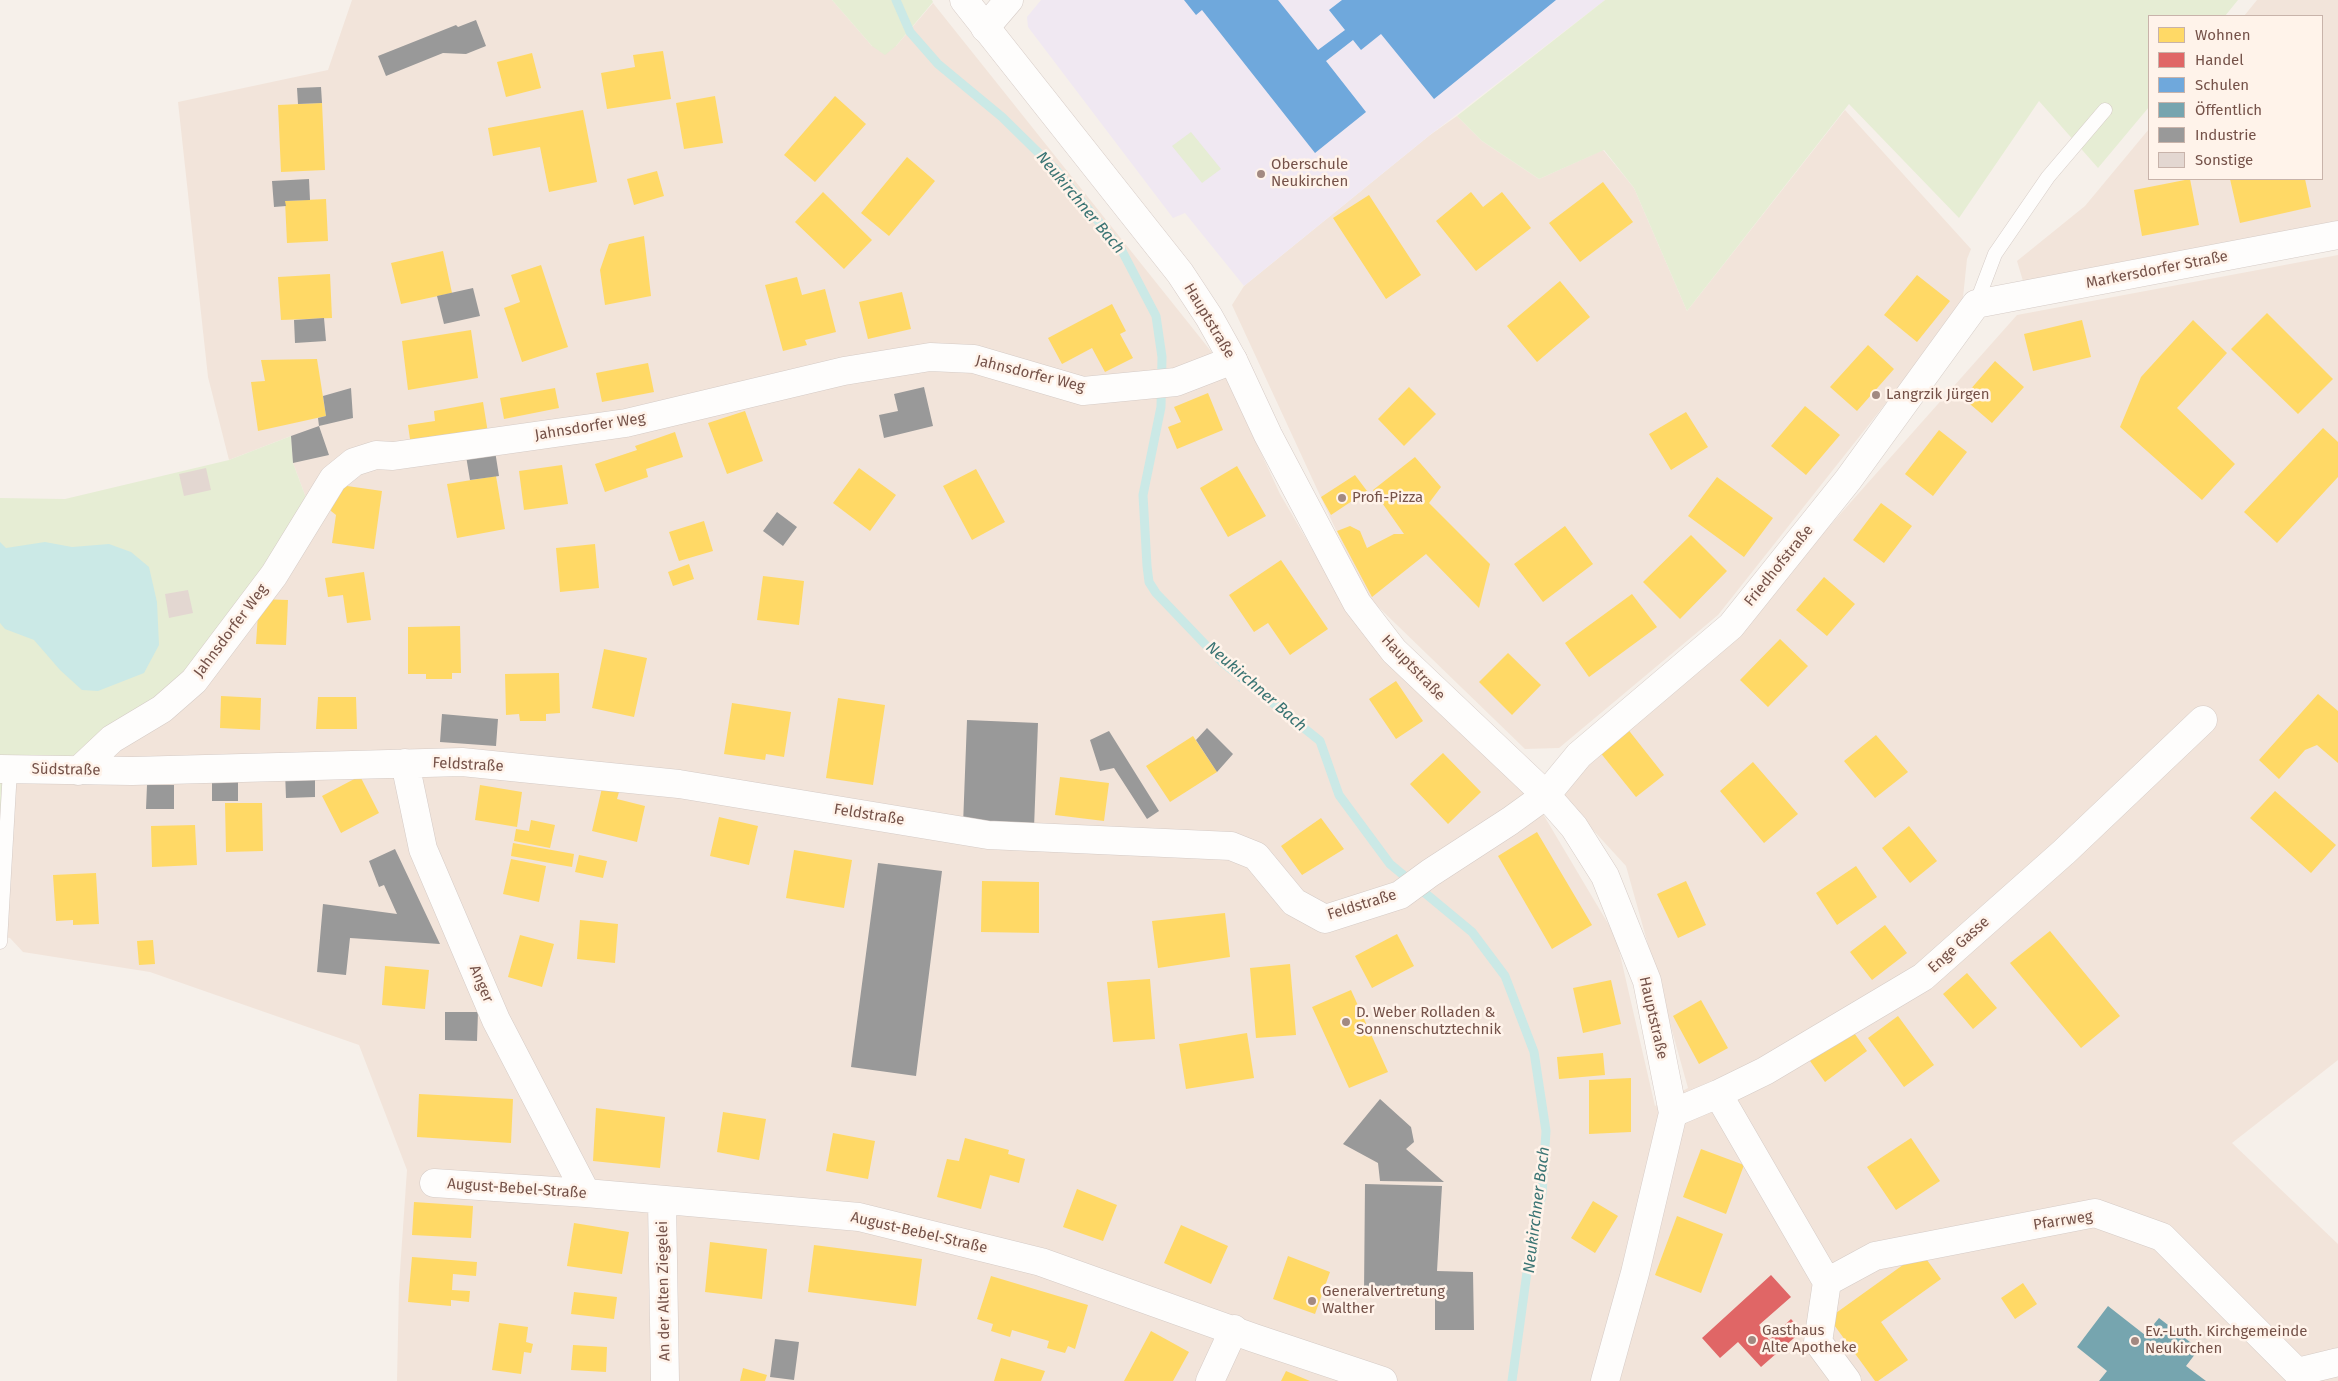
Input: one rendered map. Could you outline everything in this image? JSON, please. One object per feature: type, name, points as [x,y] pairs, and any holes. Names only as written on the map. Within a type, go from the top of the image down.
[{"type":"street","name":"Hauptstraße","points":[[964,0],[1180,273],[1209,317],[1233,360],[1268,435],[1357,603],[1394,651],[1546,795],[1574,827],[1605,876],[1644,972],[1673,1113],[1635,1273],[1605,1381]]},
{"type":"street","points":[[986,28],[1009,0]]},
{"type":"street","name":"Markersdorfer Straße","points":[[1976,304],[2338,235]]},
{"type":"street","name":"Friedhofstraße","points":[[1546,795],[1579,755],[1731,626],[1848,480],[1976,304]]},
{"type":"street","name":"Jahnsdorfer Weg","points":[[78,771],[112,740],[162,709],[194,681],[274,575],[333,479],[354,462],[376,455],[393,456],[626,423],[844,371],[930,357],[974,359],[1083,391],[1176,382],[1233,360]]},
{"type":"street","name":"Enge Gasse","points":[[1673,1113],[1765,1071],[1923,977],[2064,852],[2203,720]]},
{"type":"street","name":"Feldstraße","points":[[132,771],[462,762],[679,784],[988,835],[1231,846],[1256,856],[1294,902],[1325,919],[1400,895],[1546,795]]},
{"type":"street","name":"Anger","points":[[404,763],[423,849],[496,1020],[586,1193]]},
{"type":"street","name":"Südstraße","points":[[5,769],[132,771]]},
{"type":"street","points":[[1718,1094],[1827,1282],[1818,1342],[1847,1381]]},
{"type":"street","name":"August-Bebel-Straße","points":[[434,1183],[586,1193],[859,1217],[1041,1262],[1383,1381]]},
{"type":"street","name":"An der Alten Ziegelei","points":[[662,1201],[665,1381]]},
{"type":"street","name":"Pfarrweg","points":[[1827,1282],[1874,1256],[2095,1213],[2162,1237],[2297,1372],[2338,1362]]},
{"type":"street","points":[[1210,1381],[1234,1329]]},
{"type":"lane","points":[[1976,304],[1995,254],[2048,177],[2105,110]]},
{"type":"lane","points":[[0,942],[5,769]]},
{"type":"shaded area","points":[[352,0],[832,0],[872,46],[896,46],[933,3],[1218,360],[1280,494],[1315,554],[1355,614],[1540,809],[1616,937],[1655,1106],[1688,1088],[1626,866],[1549,782],[1715,655],[2017,315],[2338,255],[2338,1060],[2232,1143],[2338,1244],[2338,1381],[397,1381],[399,1285],[407,1170],[359,1045],[150,972],[23,952],[10,938],[1,937],[9,780],[111,745],[308,503],[293,463],[291,436],[229,460],[208,377],[178,102],[328,70]]},
{"type":"shaded area","name":"Oberschule Neukirchen","points":[[1041,0],[1605,0],[1430,135],[1244,286],[1185,213],[1173,218],[1028,27],[1027,17]]},
{"type":"shaded area","points":[[2257,0],[2338,0],[2338,233],[2023,281],[2017,261],[2085,206],[2148,130],[2148,180],[2323,180],[2323,15],[2245,15]]},
{"type":"shaded area","points":[[1845,110],[1971,249],[1967,259],[1962,307],[1718,615],[1559,748],[1525,749],[1366,595],[1232,305],[1244,286],[1430,135],[1457,116],[1482,141],[1539,179],[1603,150],[1634,188],[1687,311]]},
{"type":"green space","points":[[832,0],[932,0],[933,2],[896,46],[885,55],[872,46]]},
{"type":"green space","points":[[1605,0],[2238,0],[2226,15],[2148,15],[2148,108],[2098,168],[2039,101],[1959,218],[1849,104],[1687,311],[1634,188],[1604,150],[1539,179],[1482,141],[1457,116]]},
{"type":"green space","points":[[1191,132],[1221,169],[1202,183],[1172,146]]},
{"type":"green space","points":[[291,436],[293,463],[308,503],[182,682],[111,745],[45,763],[7,762],[0,937],[0,498],[65,499],[229,460]]},
{"type":"water","points":[[0,542],[6,548],[45,542],[72,547],[109,544],[131,552],[149,567],[157,602],[159,645],[144,673],[98,691],[82,690],[60,670],[34,640],[5,629],[0,623]]},
{"type":"building: Wohnen","points":[[663,51],[671,99],[607,109],[601,73],[635,67],[633,55]]},
{"type":"building: Wohnen","points":[[532,53],[541,88],[506,97],[497,62]]},
{"type":"building: Wohnen","points":[[715,96],[723,143],[684,149],[676,103]]},
{"type":"building: Wohnen","points":[[835,96],[866,124],[815,182],[784,155]]},
{"type":"building: Wohnen","points":[[322,103],[325,170],[281,172],[278,105]]},
{"type":"building: Wohnen","points":[[583,110],[597,182],[549,192],[540,147],[493,156],[488,128]]},
{"type":"building: Wohnen","points":[[907,157],[935,181],[889,236],[861,213]]},
{"type":"building: Wohnen","points":[[657,171],[664,196],[634,205],[627,179]]},
{"type":"building: Wohnen","points":[[2190,180],[2199,225],[2142,236],[2134,190]]},
{"type":"building: Wohnen","points":[[2230,180],[2305,180],[2311,207],[2240,223]]},
{"type":"building: Wohnen","points":[[1603,182],[1633,222],[1580,262],[1549,223]]},
{"type":"building: Wohnen","points":[[823,192],[872,240],[844,269],[795,222]]},
{"type":"building: Wohnen","points":[[1471,192],[1483,207],[1502,192],[1531,228],[1476,271],[1436,221]]},
{"type":"building: Wohnen","points":[[1369,195],[1421,275],[1386,299],[1333,218]]},
{"type":"building: Wohnen","points":[[326,199],[328,241],[287,243],[285,201]]},
{"type":"building: Wohnen","points":[[644,236],[651,296],[605,305],[600,270],[609,244]]},
{"type":"building: Wohnen","points":[[443,251],[452,293],[401,304],[391,263]]},
{"type":"building: Wohnen","points":[[541,265],[568,347],[522,362],[504,308],[520,302],[511,275]]},
{"type":"building: Wohnen","points":[[330,274],[332,318],[281,320],[278,277]]},
{"type":"building: Wohnen","points":[[1917,275],[1950,301],[1917,342],[1884,315]]},
{"type":"building: Wohnen","points":[[797,277],[802,295],[825,289],[836,332],[805,340],[807,345],[783,351],[765,285]]},
{"type":"building: Wohnen","points":[[1560,281],[1590,317],[1537,362],[1507,326]]},
{"type":"building: Wohnen","points":[[902,292],[911,329],[868,339],[859,302]]},
{"type":"building: Wohnen","points":[[1112,304],[1126,331],[1120,334],[1133,358],[1105,372],[1092,348],[1062,364],[1048,338]]},
{"type":"building: Wohnen","points":[[2267,313],[2333,379],[2298,414],[2231,349]]},
{"type":"building: Wohnen","points":[[2082,320],[2091,357],[2033,371],[2024,334]]},
{"type":"building: Wohnen","points":[[2193,320],[2227,353],[2177,408],[2235,464],[2202,500],[2120,427],[2141,377]]},
{"type":"building: Wohnen","points":[[471,330],[478,378],[408,390],[402,341]]},
{"type":"building: Wohnen","points":[[1868,345],[1894,369],[1857,411],[1830,387]]},
{"type":"building: Wohnen","points":[[317,359],[326,416],[258,431],[251,382],[265,381],[261,360]]},
{"type":"building: Wohnen","points":[[1995,361],[2024,387],[1992,423],[1963,398]]},
{"type":"building: Wohnen","points":[[648,363],[654,392],[602,402],[596,373]]},
{"type":"building: Wohnen","points":[[1409,387],[1436,414],[1404,446],[1378,419]]},
{"type":"building: Wohnen","points":[[555,388],[559,408],[504,419],[500,398]]},
{"type":"building: Wohnen","points":[[1208,393],[1223,430],[1177,449],[1168,427],[1181,422],[1174,407]]},
{"type":"building: Wohnen","points":[[483,402],[488,433],[411,446],[408,425],[435,421],[434,411]]},
{"type":"building: Wohnen","points":[[1805,406],[1840,435],[1806,475],[1771,446]]},
{"type":"building: Wohnen","points":[[745,411],[763,461],[727,474],[708,423]]},
{"type":"building: Wohnen","points":[[1686,412],[1708,447],[1671,470],[1649,434]]},
{"type":"building: Wohnen","points":[[2323,428],[2338,442],[2338,477],[2277,543],[2244,512]]},
{"type":"building: Wohnen","points":[[1939,430],[1967,452],[1933,496],[1905,474]]},
{"type":"building: Wohnen","points":[[675,432],[683,457],[646,469],[648,477],[605,492],[595,464],[637,450],[635,446]]},
{"type":"building: Wohnen","points":[[1415,457],[1441,487],[1429,503],[1490,564],[1479,608],[1426,554],[1372,597],[1337,531],[1350,526],[1360,531],[1367,548],[1394,534],[1404,534],[1373,490]]},
{"type":"building: Wohnen","points":[[562,465],[568,504],[524,510],[519,471]]},
{"type":"building: Wohnen","points":[[1237,466],[1266,516],[1228,537],[1200,488]]},
{"type":"building: Wohnen","points":[[859,468],[896,495],[870,531],[833,503]]},
{"type":"building: Wohnen","points":[[976,469],[1005,522],[972,540],[943,486]]},
{"type":"building: Wohnen","points":[[1355,475],[1367,491],[1331,515],[1321,497]]},
{"type":"building: Wohnen","points":[[496,476],[505,529],[457,538],[447,484]]},
{"type":"building: Wohnen","points":[[1717,477],[1773,518],[1744,557],[1688,516]]},
{"type":"building: Wohnen","points":[[340,485],[382,491],[374,549],[332,543],[336,515],[331,511],[332,499]]},
{"type":"building: Wohnen","points":[[1881,503],[1912,526],[1884,563],[1853,540]]},
{"type":"building: Wohnen","points":[[704,521],[713,551],[679,561],[669,532]]},
{"type":"building: Wohnen","points":[[1565,526],[1593,564],[1543,602],[1514,564]]},
{"type":"building: Wohnen","points":[[1691,535],[1727,571],[1680,619],[1643,582]]},
{"type":"building: Wohnen","points":[[595,544],[599,588],[560,592],[556,548]]},
{"type":"building: Wohnen","points":[[1281,560],[1328,629],[1290,655],[1268,623],[1254,632],[1229,595]]},
{"type":"building: Wohnen","points":[[689,564],[694,579],[673,586],[668,572]]},
{"type":"building: Wohnen","points":[[364,572],[371,620],[347,623],[343,595],[328,597],[325,578]]},
{"type":"building: Wohnen","points":[[763,576],[804,581],[799,625],[757,620]]},
{"type":"building: Wohnen","points":[[1824,577],[1855,604],[1827,636],[1796,610]]},
{"type":"building: Wohnen","points":[[1632,594],[1657,627],[1589,677],[1565,643]]},
{"type":"building: Wohnen","points":[[259,599],[288,600],[286,645],[256,644]]},
{"type":"building: Wohnen","points":[[460,626],[461,673],[452,673],[452,679],[426,679],[426,674],[408,674],[408,627]]},
{"type":"building: Wohnen","points":[[1780,639],[1808,666],[1768,707],[1740,680]]},
{"type":"building: Wohnen","points":[[604,649],[647,658],[634,717],[592,708]]},
{"type":"building: Wohnen","points":[[1508,653],[1541,685],[1512,715],[1479,682]]},
{"type":"building: Wohnen","points":[[559,673],[560,713],[546,714],[546,721],[520,721],[519,714],[506,715],[505,674]]},
{"type":"building: Wohnen","points":[[1396,681],[1423,721],[1396,739],[1369,699]]},
{"type":"building: Wohnen","points":[[2318,694],[2338,711],[2338,763],[2317,745],[2305,750],[2279,779],[2259,760]]},
{"type":"building: Wohnen","points":[[221,696],[261,698],[260,730],[220,728]]},
{"type":"building: Wohnen","points":[[318,697],[356,697],[357,729],[316,729]]},
{"type":"building: Wohnen","points":[[838,698],[885,705],[873,785],[826,778]]},
{"type":"building: Wohnen","points":[[732,703],[791,712],[784,757],[766,754],[765,760],[724,754]]},
{"type":"building: Wohnen","points":[[1623,723],[1664,775],[1636,797],[1595,746]]},
{"type":"building: Wohnen","points":[[1876,735],[1908,772],[1875,798],[1844,761]]},
{"type":"building: Wohnen","points":[[1193,736],[1217,772],[1170,802],[1146,766]]},
{"type":"building: Wohnen","points":[[1443,753],[1481,792],[1448,824],[1410,784]]},
{"type":"building: Wohnen","points":[[1753,762],[1798,814],[1764,843],[1720,791]]},
{"type":"building: Wohnen","points":[[360,776],[379,813],[341,833],[322,796]]},
{"type":"building: Wohnen","points":[[1060,777],[1109,783],[1104,821],[1055,815]]},
{"type":"building: Wohnen","points":[[480,785],[522,792],[517,827],[475,820]]},
{"type":"building: Wohnen","points":[[602,788],[619,792],[617,799],[645,806],[637,842],[592,831]]},
{"type":"building: Wohnen","points":[[2275,791],[2336,845],[2311,873],[2250,818]]},
{"type":"building: Wohnen","points":[[225,803],[262,803],[263,851],[226,852]]},
{"type":"building: Wohnen","points":[[719,817],[758,826],[749,865],[710,856]]},
{"type":"building: Wohnen","points":[[1321,818],[1344,849],[1302,875],[1281,846]]},
{"type":"building: Wohnen","points":[[531,820],[555,825],[550,848],[514,841],[516,829],[529,831]]},
{"type":"building: Wohnen","points":[[195,825],[197,865],[152,867],[151,826]]},
{"type":"building: Wohnen","points":[[1909,826],[1937,861],[1910,883],[1882,848]]},
{"type":"building: Wohnen","points":[[1537,832],[1592,925],[1552,949],[1498,856]]},
{"type":"building: Wohnen","points":[[513,843],[574,854],[572,867],[511,856]]},
{"type":"building: Wohnen","points":[[794,850],[852,860],[844,908],[786,898]]},
{"type":"building: Wohnen","points":[[579,855],[607,861],[603,878],[575,872]]},
{"type":"building: Wohnen","points":[[511,859],[546,866],[539,902],[503,894]]},
{"type":"building: Wohnen","points":[[1856,866],[1877,897],[1837,925],[1816,893]]},
{"type":"building: Wohnen","points":[[96,873],[99,924],[73,925],[73,920],[56,921],[53,875]]},
{"type":"building: Wohnen","points":[[982,881],[1039,882],[1039,933],[981,932]]},
{"type":"building: Wohnen","points":[[1686,881],[1706,925],[1678,938],[1657,894]]},
{"type":"building: Wohnen","points":[[1225,913],[1230,957],[1158,968],[1152,921]]},
{"type":"building: Wohnen","points":[[580,920],[618,924],[615,963],[577,959]]},
{"type":"building: Wohnen","points":[[1885,925],[1907,953],[1872,980],[1850,952]]},
{"type":"building: Wohnen","points":[[2050,931],[2120,1016],[2081,1048],[2010,963]]},
{"type":"building: Wohnen","points":[[1397,934],[1414,966],[1372,988],[1355,956]]},
{"type":"building: Wohnen","points":[[520,935],[554,944],[542,987],[508,977]]},
{"type":"building: Wohnen","points":[[153,940],[155,964],[139,965],[137,941]]},
{"type":"building: Wohnen","points":[[1290,964],[1296,1035],[1256,1038],[1250,968]]},
{"type":"building: Wohnen","points":[[385,966],[429,970],[425,1009],[382,1005]]},
{"type":"building: Wohnen","points":[[1967,973],[1997,1008],[1973,1029],[1943,994]]},
{"type":"building: Wohnen","points":[[1150,979],[1155,1039],[1113,1042],[1107,982]]},
{"type":"building: Wohnen","points":[[1611,980],[1621,1024],[1583,1033],[1573,988]]},
{"type":"building: Wohnen","points":[[1351,990],[1388,1072],[1349,1088],[1312,1007]]},
{"type":"building: Wohnen","points":[[1701,1000],[1728,1048],[1699,1064],[1673,1016]]},
{"type":"building: Wohnen","points":[[1898,1016],[1934,1065],[1904,1087],[1868,1038]]},
{"type":"building: Wohnen","points":[[1852,1030],[1867,1051],[1825,1082],[1810,1061]]},
{"type":"building: Wohnen","points":[[1247,1033],[1254,1078],[1186,1089],[1179,1044]]},
{"type":"building: Wohnen","points":[[1603,1053],[1605,1075],[1559,1079],[1557,1057]]},
{"type":"building: Wohnen","points":[[1631,1078],[1631,1132],[1589,1134],[1589,1080]]},
{"type":"building: Wohnen","points":[[419,1094],[513,1099],[511,1143],[417,1137]]},
{"type":"building: Wohnen","points":[[596,1108],[665,1117],[660,1168],[593,1161]]},
{"type":"building: Wohnen","points":[[723,1112],[766,1119],[759,1160],[717,1152]]},
{"type":"building: Wohnen","points":[[833,1133],[875,1141],[868,1179],[826,1171]]},
{"type":"building: Wohnen","points":[[965,1138],[1009,1150],[1008,1154],[1025,1159],[1019,1183],[990,1175],[981,1209],[937,1197],[947,1159],[959,1161]]},
{"type":"building: Wohnen","points":[[1911,1138],[1940,1181],[1896,1210],[1867,1167]]},
{"type":"building: Wohnen","points":[[1701,1149],[1744,1165],[1726,1214],[1683,1197]]},
{"type":"building: Wohnen","points":[[1077,1189],[1117,1205],[1103,1241],[1063,1227]]},
{"type":"building: Wohnen","points":[[1593,1201],[1618,1216],[1595,1253],[1571,1238]]},
{"type":"building: Wohnen","points":[[414,1202],[473,1206],[471,1238],[412,1235]]},
{"type":"building: Wohnen","points":[[1677,1216],[1723,1234],[1701,1293],[1655,1275]]},
{"type":"building: Wohnen","points":[[574,1223],[629,1232],[622,1274],[567,1266]]},
{"type":"building: Wohnen","points":[[1181,1225],[1228,1246],[1211,1284],[1164,1263]]},
{"type":"building: Wohnen","points":[[710,1242],[767,1249],[762,1299],[705,1292]]},
{"type":"building: Wohnen","points":[[814,1245],[922,1259],[916,1306],[808,1292]]},
{"type":"building: Wohnen","points":[[1921,1252],[1941,1279],[1881,1322],[1908,1360],[1878,1381],[1875,1381],[1829,1318]]},
{"type":"building: Wohnen","points":[[1288,1256],[1330,1272],[1315,1314],[1273,1299]]},
{"type":"building: Wohnen","points":[[412,1257],[477,1262],[476,1276],[453,1274],[452,1290],[470,1291],[469,1302],[451,1300],[451,1306],[408,1302]]},
{"type":"building: Wohnen","points":[[991,1276],[1088,1305],[1075,1349],[1068,1346],[1065,1353],[1047,1348],[1049,1341],[1012,1330],[1010,1337],[991,1331],[993,1324],[977,1319]]},
{"type":"building: Wohnen","points":[[2023,1283],[2037,1304],[2015,1319],[2001,1298]]},
{"type":"building: Wohnen","points":[[574,1292],[617,1297],[614,1319],[571,1314]]},
{"type":"building: Wohnen","points":[[499,1323],[528,1327],[526,1342],[533,1344],[531,1353],[524,1352],[521,1374],[492,1370]]},
{"type":"building: Wohnen","points":[[1151,1331],[1189,1352],[1173,1381],[1124,1381]]},
{"type":"building: Wohnen","points":[[573,1345],[607,1347],[606,1372],[571,1370]]},
{"type":"building: Wohnen","points":[[1001,1358],[1045,1371],[1041,1381],[994,1381]]},
{"type":"building: Wohnen","points":[[743,1368],[767,1375],[765,1381],[740,1381]]},
{"type":"building: Wohnen","points":[[1286,1371],[1310,1381],[1281,1381]]},
{"type":"building: Handel","points":[[1771,1275],[1791,1297],[1759,1325],[1769,1340],[1791,1319],[1802,1331],[1761,1367],[1738,1342],[1720,1358],[1702,1338]]},
{"type":"building: Schulen","points":[[1184,0],[1278,0],[1318,50],[1345,30],[1329,10],[1342,0],[1556,0],[1434,99],[1381,34],[1361,50],[1353,40],[1326,61],[1366,112],[1315,153],[1202,10],[1196,15]]},
{"type":"building: Öffentlich","name":"Ev.-Luth. Kirchgemeinde Neukirchen","points":[[2108,1306],[2145,1335],[2159,1318],[2199,1349],[2186,1366],[2206,1381],[2099,1381],[2107,1371],[2077,1347]]},
{"type":"building: Industrie","points":[[476,20],[486,46],[466,54],[443,53],[386,76],[378,56],[456,25],[458,27]]},
{"type":"building: Industrie","points":[[321,87],[322,103],[298,104],[297,88]]},
{"type":"building: Industrie","points":[[309,179],[310,200],[285,201],[286,206],[274,207],[272,181]]},
{"type":"building: Industrie","points":[[473,288],[480,316],[444,324],[437,296]]},
{"type":"building: Industrie","points":[[324,318],[326,341],[295,343],[294,320]]},
{"type":"building: Industrie","points":[[924,387],[933,426],[884,438],[879,415],[898,411],[894,394]]},
{"type":"building: Industrie","points":[[351,388],[353,418],[319,426],[318,418],[326,416],[323,396]]},
{"type":"building: Industrie","points":[[319,426],[329,455],[293,463],[291,436]]},
{"type":"building: Industrie","points":[[495,451],[499,476],[470,480],[466,456]]},
{"type":"building: Industrie","points":[[777,512],[797,527],[783,546],[763,531]]},
{"type":"building: Industrie","points":[[442,714],[498,719],[496,746],[440,742]]},
{"type":"building: Industrie","points":[[967,720],[1038,723],[1034,828],[963,825]]},
{"type":"building: Industrie","points":[[1207,728],[1233,754],[1217,772],[1196,740]]},
{"type":"building: Industrie","points":[[1109,731],[1159,811],[1147,819],[1114,768],[1100,771],[1090,740]]},
{"type":"building: Industrie","points":[[315,770],[315,797],[286,798],[285,771]]},
{"type":"building: Industrie","points":[[212,776],[238,776],[238,801],[212,801]]},
{"type":"building: Industrie","points":[[147,785],[174,785],[174,809],[146,809]]},
{"type":"building: Industrie","points":[[395,849],[440,944],[350,938],[346,975],[317,972],[323,904],[397,914],[384,885],[379,887],[369,861]]},
{"type":"building: Industrie","points":[[878,863],[942,871],[916,1076],[851,1067]]},
{"type":"building: Industrie","points":[[445,1012],[478,1012],[477,1041],[445,1040]]},
{"type":"building: Industrie","points":[[1380,1099],[1411,1127],[1414,1142],[1406,1149],[1444,1182],[1380,1181],[1378,1163],[1343,1144]]},
{"type":"building: Industrie","points":[[1365,1184],[1442,1186],[1437,1271],[1473,1272],[1474,1330],[1435,1330],[1435,1297],[1416,1294],[1364,1293]]},
{"type":"building: Industrie","points":[[775,1339],[799,1342],[794,1380],[770,1377]]},
{"type":"building: Sonstige","points":[[206,468],[211,490],[184,496],[179,474]]},
{"type":"building: Sonstige","points":[[188,590],[193,613],[169,618],[165,594]]},
{"type":"waterway","name":"Neukirchner Bach","points":[[896,0],[910,32],[938,64],[1002,117],[1057,171],[1121,249],[1156,316],[1162,357],[1161,407],[1143,495],[1149,582],[1156,593],[1222,662],[1320,741],[1339,795],[1390,864],[1472,932],[1505,976],[1534,1052],[1546,1131],[1542,1194],[1528,1265],[1512,1381]]},
{"type":"place","name":"Oberschule Neukirchen","points":[[1261,174]]},
{"type":"place","name":"Langrzik Jürgen","points":[[1876,395]]},
{"type":"place","name":"Profi-Pizza","points":[[1342,498]]},
{"type":"place","name":"D. Weber Rolladen & Sonnenschutztechnik","points":[[1346,1022]]},
{"type":"place","name":"Generalvertretung Walther","points":[[1312,1301]]},
{"type":"place","name":"Gasthaus Alte Apotheke","points":[[1752,1340]]},
{"type":"place","name":"Ev.-Luth. Kirchgemeinde Neukirchen","points":[[2135,1341]]}]
